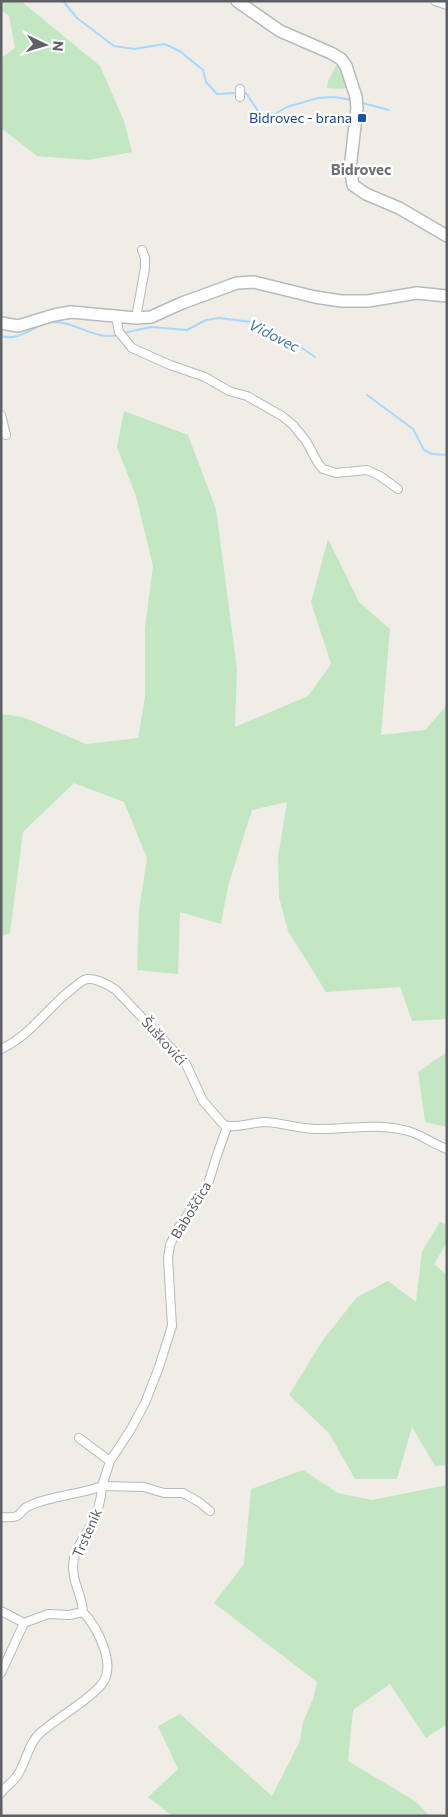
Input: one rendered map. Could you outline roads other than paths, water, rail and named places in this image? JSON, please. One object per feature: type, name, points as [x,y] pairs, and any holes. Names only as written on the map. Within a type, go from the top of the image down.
[{"type":"street","points":[[238,1],[280,31],[341,59],[350,75],[356,102],[350,169],[353,185],[366,194],[399,208],[447,236]]},
{"type":"street","points":[[435,1],[447,5]]},
{"type":"street","points":[[136,318],[145,268],[145,258],[142,250]]},
{"type":"street","points":[[1,323],[18,326],[54,314],[71,312],[136,318],[151,316],[237,283],[254,282],[341,301],[368,301],[417,294],[447,296]]},
{"type":"street","points":[[116,317],[120,334],[132,348],[143,354],[205,377],[228,391],[247,396],[282,416],[293,425],[306,441],[323,469],[336,473],[367,470],[380,476],[398,489]]},
{"type":"street","points":[[1,415],[6,435]]},
{"type":"street","name":"Šuškovići","points":[[1,1049],[37,1024],[64,995],[84,980],[93,980],[106,984],[116,990],[186,1064],[203,1101],[227,1126]]},
{"type":"street","points":[[227,1126],[266,1122],[314,1129],[358,1126],[385,1127],[423,1136],[447,1148]]},
{"type":"street","name":"Baboščica","points":[[172,1326],[168,1258],[170,1245],[177,1230],[208,1184],[227,1126]]},
{"type":"street","name":"Trstenik","points":[[1,1792],[17,1777],[36,1738],[52,1722],[94,1692],[103,1683],[106,1673],[105,1649],[95,1628],[83,1612],[74,1581],[74,1558],[78,1545],[99,1510],[102,1486],[110,1461],[131,1430],[144,1403],[159,1368],[172,1326]]},
{"type":"street","points":[[79,1438],[110,1461]]},
{"type":"street","name":"Trstenik","points":[[1,1517],[15,1518],[32,1504],[66,1494],[85,1492],[102,1486],[144,1487],[164,1493],[184,1493],[210,1511]]},
{"type":"street","points":[[1,1611],[24,1623]]},
{"type":"street","points":[[1,1673],[24,1623],[48,1614],[69,1615],[83,1612]]},
{"type":"waterway","name":"Bidrovec","points":[[63,1],[77,18],[114,46],[134,49],[165,44],[181,52],[203,70],[206,82],[217,94],[237,93]]},
{"type":"waterway","name":"Bidrovec","points":[[242,93],[246,93],[260,114],[275,114],[287,107],[318,98],[334,97],[353,100]]},
{"type":"waterway","name":"Bidrovec","points":[[362,103],[389,110]]},
{"type":"waterway","name":"Vidovec","points":[[123,333],[151,327],[187,330],[206,320],[219,318],[252,322],[299,346],[315,357]]},
{"type":"waterway","name":"Vidovec","points":[[1,336],[16,336],[40,325],[53,322],[69,324],[102,335],[118,335]]},
{"type":"waterway","name":"Vidovec","points":[[367,395],[413,429],[424,450],[432,454],[447,455]]},
{"type":"place","name":"Bidrovec - brana","points":[[362,118]]},
{"type":"district","name":"Bidrovec","points":[[361,170]]}]
